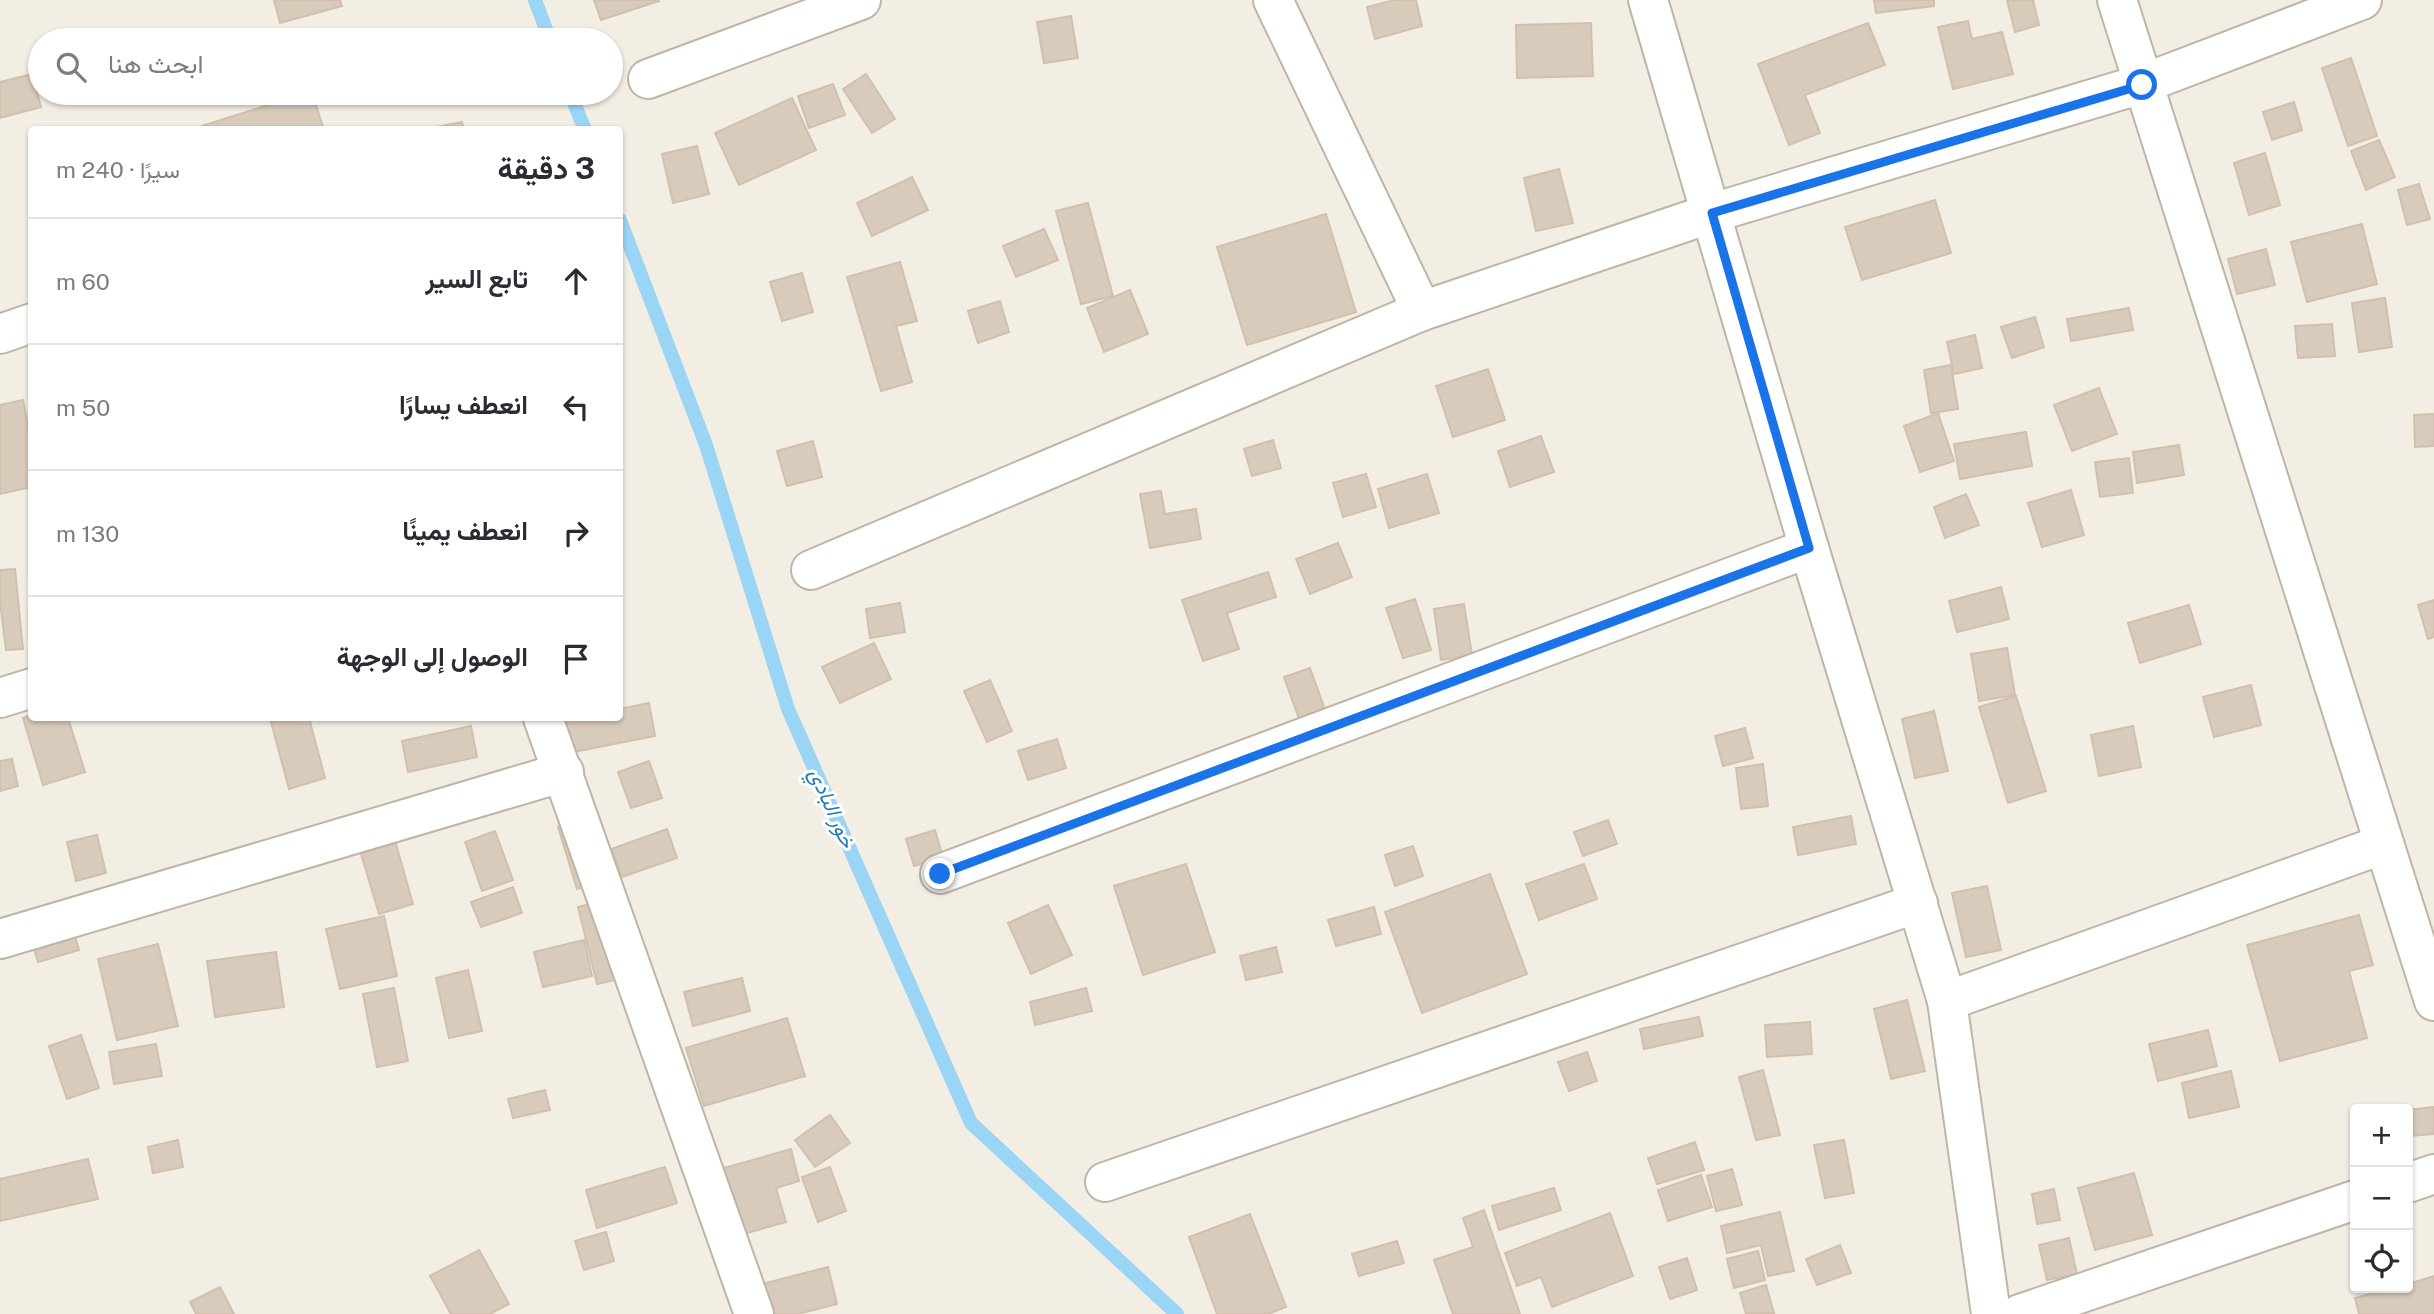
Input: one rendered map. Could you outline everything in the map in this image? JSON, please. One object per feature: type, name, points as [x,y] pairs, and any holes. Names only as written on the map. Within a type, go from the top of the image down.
[{"type":"street","points":[[648,79],[861,0]]},
{"type":"street","points":[[1273,0],[1422,311]]},
{"type":"street","points":[[1648,0],[1809,548],[1947,1001],[1991,1314]]},
{"type":"street","points":[[2117,0],[2434,1000]]},
{"type":"street","points":[[811,570],[1422,311],[1712,213],[2142,85],[2362,0]]},
{"type":"street","points":[[0,334],[28,324]]},
{"type":"street","points":[[940,874],[1809,548]]},
{"type":"street","points":[[0,698],[28,689]]},
{"type":"street","points":[[544,721],[754,1314]]},
{"type":"street","points":[[0,939],[564,772]]},
{"type":"street","points":[[1947,1001],[2384,844]]},
{"type":"street","points":[[1105,1182],[1918,903]]},
{"type":"street","points":[[2413,1181],[2434,1174]]},
{"type":"street","points":[[2020,1314],[2350,1202]]},
{"type":"building","points":[[274,0],[340,0],[342,6],[280,23]]},
{"type":"building","points":[[594,0],[658,0],[659,1],[601,20]]},
{"type":"building","points":[[1395,0],[1416,0],[1422,26],[1375,39],[1367,7]]},
{"type":"building","points":[[1874,0],[1934,0],[1934,6],[1876,13]]},
{"type":"building","points":[[2007,0],[2033,0],[2039,25],[2015,32]]},
{"type":"building","points":[[1071,16],[1078,58],[1044,63],[1037,22]]},
{"type":"building","points":[[1968,21],[1972,39],[2002,32],[2013,74],[1953,89],[1938,27]]},
{"type":"building","points":[[1591,23],[1593,76],[1517,78],[1516,25]]},
{"type":"building","points":[[1868,23],[1885,65],[1805,95],[1820,133],[1789,145],[1758,64]]},
{"type":"building","points":[[2351,58],[2377,136],[2348,146],[2322,68]]},
{"type":"building","points":[[866,74],[895,119],[872,133],[843,89]]},
{"type":"building","points":[[28,75],[28,105],[41,107],[0,118],[0,82]]},
{"type":"building","points":[[833,84],[845,115],[809,128],[798,96]]},
{"type":"building","points":[[792,98],[816,150],[739,185],[715,133]]},
{"type":"building","points":[[2294,102],[2302,130],[2272,140],[2263,112]]},
{"type":"building","points":[[268,105],[316,105],[323,126],[202,126]]},
{"type":"building","points":[[462,122],[463,126],[441,126]]},
{"type":"building","points":[[2379,140],[2395,177],[2366,190],[2351,151]]},
{"type":"building","points":[[697,146],[709,194],[673,203],[662,154]]},
{"type":"building","points":[[2265,153],[2280,205],[2249,215],[2234,163]]},
{"type":"building","points":[[1559,169],[1573,223],[1536,231],[1524,178]]},
{"type":"building","points":[[912,177],[928,210],[872,236],[857,203]]},
{"type":"building","points":[[2419,184],[2430,219],[2407,225],[2398,190]]},
{"type":"building","points":[[1935,200],[1951,253],[1862,280],[1845,227]]},
{"type":"building","points":[[1088,203],[1113,296],[1081,304],[1056,211]]},
{"type":"building","points":[[1326,214],[1356,312],[1247,345],[1217,247]]},
{"type":"building","points":[[2362,224],[2377,284],[2307,302],[2291,242]]},
{"type":"building","points":[[1044,229],[1058,260],[1016,277],[1003,246]]},
{"type":"building","points":[[2266,249],[2275,285],[2237,294],[2228,259]]},
{"type":"building","points":[[900,262],[917,321],[896,326],[912,382],[881,391],[847,277]]},
{"type":"building","points":[[802,273],[813,312],[782,321],[770,282]]},
{"type":"building","points":[[1130,290],[1148,334],[1104,352],[1087,308]]},
{"type":"building","points":[[2385,298],[2392,347],[2359,352],[2352,303]]},
{"type":"building","points":[[1000,301],[1009,332],[978,343],[968,311]]},
{"type":"building","points":[[2129,308],[2133,330],[2071,341],[2067,319]]},
{"type":"building","points":[[2035,317],[2044,347],[2012,358],[2001,327]]},
{"type":"building","points":[[2332,324],[2335,356],[2298,358],[2295,326]]},
{"type":"building","points":[[1975,335],[1982,368],[1954,374],[1947,342]]},
{"type":"building","points":[[1951,365],[1958,409],[1931,413],[1924,370]]},
{"type":"building","points":[[1488,369],[1505,420],[1453,437],[1436,386]]},
{"type":"building","points":[[2099,388],[2117,434],[2072,451],[2054,405]]},
{"type":"building","points":[[23,400],[28,425],[28,488],[0,494],[0,405]]},
{"type":"building","points":[[1938,413],[1954,461],[1920,472],[1904,426]]},
{"type":"building","points":[[2434,414],[2434,446],[2415,447],[2414,415]]},
{"type":"building","points":[[2026,432],[2032,466],[1960,479],[1954,444]]},
{"type":"building","points":[[1541,436],[1554,472],[1510,487],[1498,451]]},
{"type":"building","points":[[1273,440],[1281,468],[1252,476],[1244,449]]},
{"type":"building","points":[[813,441],[822,477],[787,486],[777,451]]},
{"type":"building","points":[[2179,445],[2184,475],[2137,483],[2133,452]]},
{"type":"building","points":[[2129,458],[2133,493],[2100,497],[2095,462]]},
{"type":"building","points":[[1366,474],[1376,507],[1343,517],[1333,483]]},
{"type":"building","points":[[1427,474],[1439,513],[1389,528],[1378,489]]},
{"type":"building","points":[[2071,490],[2084,535],[2042,547],[2028,503]]},
{"type":"building","points":[[1161,491],[1165,514],[1196,509],[1201,539],[1150,548],[1140,494]]},
{"type":"building","points":[[1966,494],[1979,525],[1945,538],[1934,507]]},
{"type":"building","points":[[1338,543],[1352,577],[1310,594],[1296,559]]},
{"type":"building","points":[[15,569],[23,649],[6,650],[0,602],[0,570]]},
{"type":"building","points":[[1268,572],[1276,597],[1227,613],[1239,649],[1203,661],[1182,600]]},
{"type":"building","points":[[2001,587],[2009,619],[1957,632],[1949,601]]},
{"type":"building","points":[[1415,599],[1431,650],[1403,658],[1386,608]]},
{"type":"building","points":[[2434,600],[2434,637],[2428,639],[2418,605]]},
{"type":"building","points":[[900,603],[905,632],[870,638],[866,609]]},
{"type":"building","points":[[1464,604],[1472,655],[1441,660],[1434,609]]},
{"type":"building","points":[[2189,605],[2201,644],[2140,663],[2128,623]]},
{"type":"building","points":[[874,643],[891,679],[840,703],[822,667]]},
{"type":"building","points":[[2007,648],[2015,695],[1979,701],[1971,654]]},
{"type":"building","points":[[1310,668],[1325,710],[1299,719],[1284,677]]},
{"type":"building","points":[[990,680],[1012,731],[987,742],[964,691]]},
{"type":"building","points":[[2251,685],[2261,725],[2214,737],[2203,697]]},
{"type":"building","points":[[2016,696],[2046,791],[2008,803],[1979,707]]},
{"type":"building","points":[[649,703],[655,736],[563,754],[557,721],[623,721],[623,708]]},
{"type":"building","points":[[1934,711],[1948,771],[1915,778],[1902,719]]},
{"type":"building","points":[[28,716],[28,721],[69,721],[85,772],[43,785],[23,718]]},
{"type":"building","points":[[310,721],[325,778],[289,789],[271,722]]},
{"type":"building","points":[[471,726],[477,757],[408,772],[402,741]]},
{"type":"building","points":[[2133,726],[2141,767],[2099,776],[2091,735]]},
{"type":"building","points":[[1745,728],[1753,758],[1723,766],[1715,736]]},
{"type":"building","points":[[1057,739],[1066,768],[1028,780],[1018,751]]},
{"type":"building","points":[[12,759],[18,786],[0,791],[0,761]]},
{"type":"building","points":[[649,761],[662,798],[631,808],[618,772]]},
{"type":"building","points":[[1763,764],[1768,806],[1741,809],[1736,768]]},
{"type":"building","points":[[1851,816],[1856,844],[1798,855],[1793,827]]},
{"type":"building","points":[[584,820],[603,881],[577,889],[558,827]]},
{"type":"building","points":[[1608,820],[1617,844],[1583,856],[1574,832]]},
{"type":"building","points":[[667,829],[677,858],[622,877],[611,849]]},
{"type":"building","points":[[935,830],[943,858],[914,866],[906,839]]},
{"type":"building","points":[[495,831],[513,880],[482,891],[465,842]]},
{"type":"building","points":[[97,835],[106,873],[76,881],[67,842]]},
{"type":"building","points":[[394,837],[413,904],[379,914],[359,847]]},
{"type":"building","points":[[1413,846],[1423,876],[1395,886],[1385,855]]},
{"type":"building","points":[[1186,864],[1215,952],[1143,975],[1114,886]]},
{"type":"building","points":[[1584,864],[1597,899],[1539,920],[1526,884]]},
{"type":"building","points":[[1490,874],[1527,974],[1422,1013],[1385,912]]},
{"type":"building","points":[[1987,886],[2001,950],[1966,957],[1952,893]]},
{"type":"building","points":[[513,887],[522,913],[481,927],[471,902]]},
{"type":"building","points":[[607,900],[625,978],[597,984],[578,907]]},
{"type":"building","points":[[1048,905],[1072,955],[1031,974],[1008,923]]},
{"type":"building","points":[[1374,907],[1381,934],[1336,946],[1328,920]]},
{"type":"building","points":[[2359,915],[2373,965],[2349,971],[2367,1038],[2280,1061],[2247,945]]},
{"type":"building","points":[[384,916],[397,976],[340,989],[326,929]]},
{"type":"building","points":[[72,926],[79,950],[38,962],[31,939]]},
{"type":"building","points":[[584,940],[592,976],[543,987],[534,952]]},
{"type":"building","points":[[158,944],[178,1026],[117,1040],[98,959]]},
{"type":"building","points":[[1276,947],[1282,972],[1246,980],[1240,956]]},
{"type":"building","points":[[276,952],[284,1007],[215,1017],[207,961]]},
{"type":"building","points":[[468,970],[482,1031],[449,1038],[436,978]]},
{"type":"building","points":[[742,978],[750,1011],[693,1026],[684,992]]},
{"type":"building","points":[[394,988],[408,1061],[377,1067],[363,994]]},
{"type":"building","points":[[1086,988],[1092,1011],[1035,1025],[1030,1002]]},
{"type":"building","points":[[1907,1000],[1925,1071],[1891,1079],[1874,1009]]},
{"type":"building","points":[[1699,1017],[1703,1036],[1644,1049],[1640,1029]]},
{"type":"building","points":[[787,1018],[805,1076],[704,1106],[686,1048]]},
{"type":"building","points":[[1810,1022],[1812,1054],[1767,1057],[1765,1025]]},
{"type":"building","points":[[2208,1030],[2217,1066],[2158,1081],[2149,1044]]},
{"type":"building","points":[[81,1035],[99,1088],[67,1099],[49,1046]]},
{"type":"building","points":[[156,1044],[162,1076],[114,1084],[109,1052]]},
{"type":"building","points":[[1587,1052],[1597,1081],[1569,1091],[1558,1062]]},
{"type":"building","points":[[1763,1070],[1780,1135],[1756,1140],[1739,1077]]},
{"type":"building","points":[[2231,1071],[2239,1107],[2189,1118],[2182,1083]]},
{"type":"building","points":[[545,1090],[550,1110],[513,1118],[508,1099]]},
{"type":"building","points":[[2434,1107],[2434,1134],[2413,1136],[2413,1109]]},
{"type":"building","points":[[830,1115],[850,1143],[815,1167],[795,1140]]},
{"type":"building","points":[[178,1140],[183,1167],[153,1173],[148,1147]]},
{"type":"building","points":[[1844,1140],[1854,1193],[1825,1198],[1814,1145]]},
{"type":"building","points":[[1695,1142],[1704,1170],[1657,1184],[1648,1158]]},
{"type":"building","points":[[791,1149],[799,1181],[776,1188],[786,1222],[729,1238],[710,1172]]},
{"type":"building","points":[[88,1159],[98,1199],[0,1221],[0,1179]]},
{"type":"building","points":[[665,1167],[677,1203],[597,1228],[586,1190]]},
{"type":"building","points":[[830,1167],[846,1211],[818,1222],[802,1177]]},
{"type":"building","points":[[1732,1169],[1742,1205],[1716,1211],[1707,1176]]},
{"type":"building","points":[[2134,1173],[2152,1235],[2095,1250],[2078,1188]]},
{"type":"building","points":[[1701,1175],[1712,1207],[1668,1221],[1658,1190]]},
{"type":"building","points":[[1554,1188],[1561,1210],[1499,1230],[1492,1206]]},
{"type":"building","points":[[2054,1189],[2060,1220],[2037,1224],[2032,1194]]},
{"type":"building","points":[[1484,1210],[1520,1314],[1453,1314],[1434,1260],[1473,1247],[1463,1218]]},
{"type":"building","points":[[1780,1212],[1794,1271],[1768,1276],[1761,1245],[1727,1253],[1721,1226]]},
{"type":"building","points":[[1610,1213],[1633,1276],[1552,1307],[1541,1277],[1517,1286],[1505,1253]]},
{"type":"building","points":[[1250,1214],[1286,1307],[1268,1314],[1217,1314],[1189,1237]]},
{"type":"building","points":[[606,1232],[614,1261],[584,1270],[575,1241]]},
{"type":"building","points":[[2069,1238],[2077,1274],[2047,1280],[2039,1245]]},
{"type":"building","points":[[1397,1241],[1404,1263],[1359,1276],[1352,1254]]},
{"type":"building","points":[[1840,1245],[1851,1273],[1817,1285],[1806,1259]]},
{"type":"building","points":[[479,1250],[509,1304],[490,1314],[451,1314],[430,1276]]},
{"type":"building","points":[[1758,1251],[1765,1280],[1734,1288],[1727,1259]]},
{"type":"building","points":[[1687,1258],[1697,1290],[1670,1299],[1659,1267]]},
{"type":"building","points":[[828,1267],[837,1304],[798,1314],[757,1314],[750,1287]]},
{"type":"building","points":[[2434,1276],[2434,1314],[2359,1314],[2355,1298],[2374,1293],[2413,1293],[2413,1282]]},
{"type":"building","points":[[1766,1285],[1774,1313],[1746,1314],[1740,1293]]},
{"type":"building","points":[[220,1287],[234,1314],[196,1314],[190,1302]]},
{"type":"waterway","name":"خور البادي","points":[[535,0],[546,28]]},
{"type":"waterway","name":"خور البادي","points":[[575,105],[583,126]]},
{"type":"waterway","name":"خور البادي","points":[[623,228],[706,445],[788,709],[971,1123],[1177,1314]]},
{"type":"route","points":[[940,874],[1809,548],[1712,213],[2142,85]]}]
